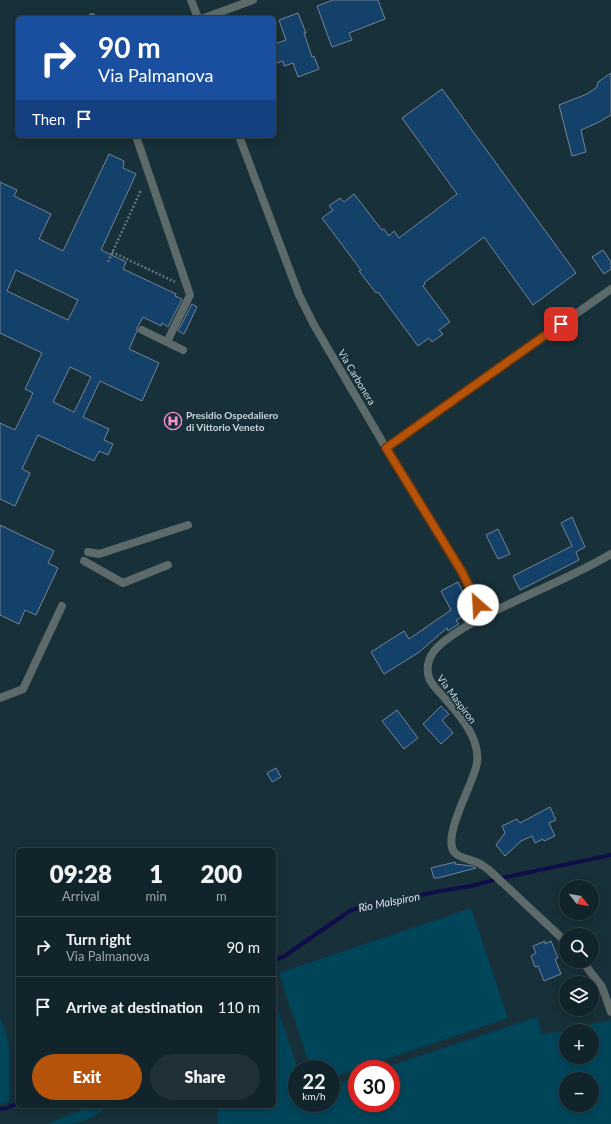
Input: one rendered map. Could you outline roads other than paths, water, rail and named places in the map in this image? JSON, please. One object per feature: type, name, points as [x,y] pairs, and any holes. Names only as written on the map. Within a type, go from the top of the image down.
[{"type":"street","points":[[191,0],[197,16]]},
{"type":"street","points":[[209,16],[253,0]]},
{"type":"street","points":[[137,138],[190,295],[167,342]]},
{"type":"street","name":"Via Carbonera","points":[[240,138],[299,295],[314,325],[386,448],[462,572],[483,616]]},
{"type":"street","points":[[386,448],[611,288]]},
{"type":"street","points":[[142,330],[183,350]]},
{"type":"street","points":[[88,552],[99,554],[188,525]]},
{"type":"street","name":"Via Maspiron","points":[[559,935],[489,870],[477,862],[454,852],[452,848],[454,825],[473,777],[477,758],[477,749],[473,738],[458,714],[431,682],[427,667],[429,659],[441,643],[483,616],[587,567],[611,554]]},
{"type":"street","points":[[84,561],[123,583],[168,565]]},
{"type":"street","points":[[0,698],[23,689],[62,606]]},
{"type":"street","points":[[587,968],[602,987],[611,1012]]},
{"type":"waterway","name":"Rio Malspiron","points":[[276,959],[283,957],[351,910],[471,886],[497,879],[611,855]]},
{"type":"waterway","name":"Rio Malspiron","points":[[0,1109],[16,1104]]},
{"type":"place","name":"Presidio Ospedaliero di Vittorio Veneto","points":[[173,421]]}]
